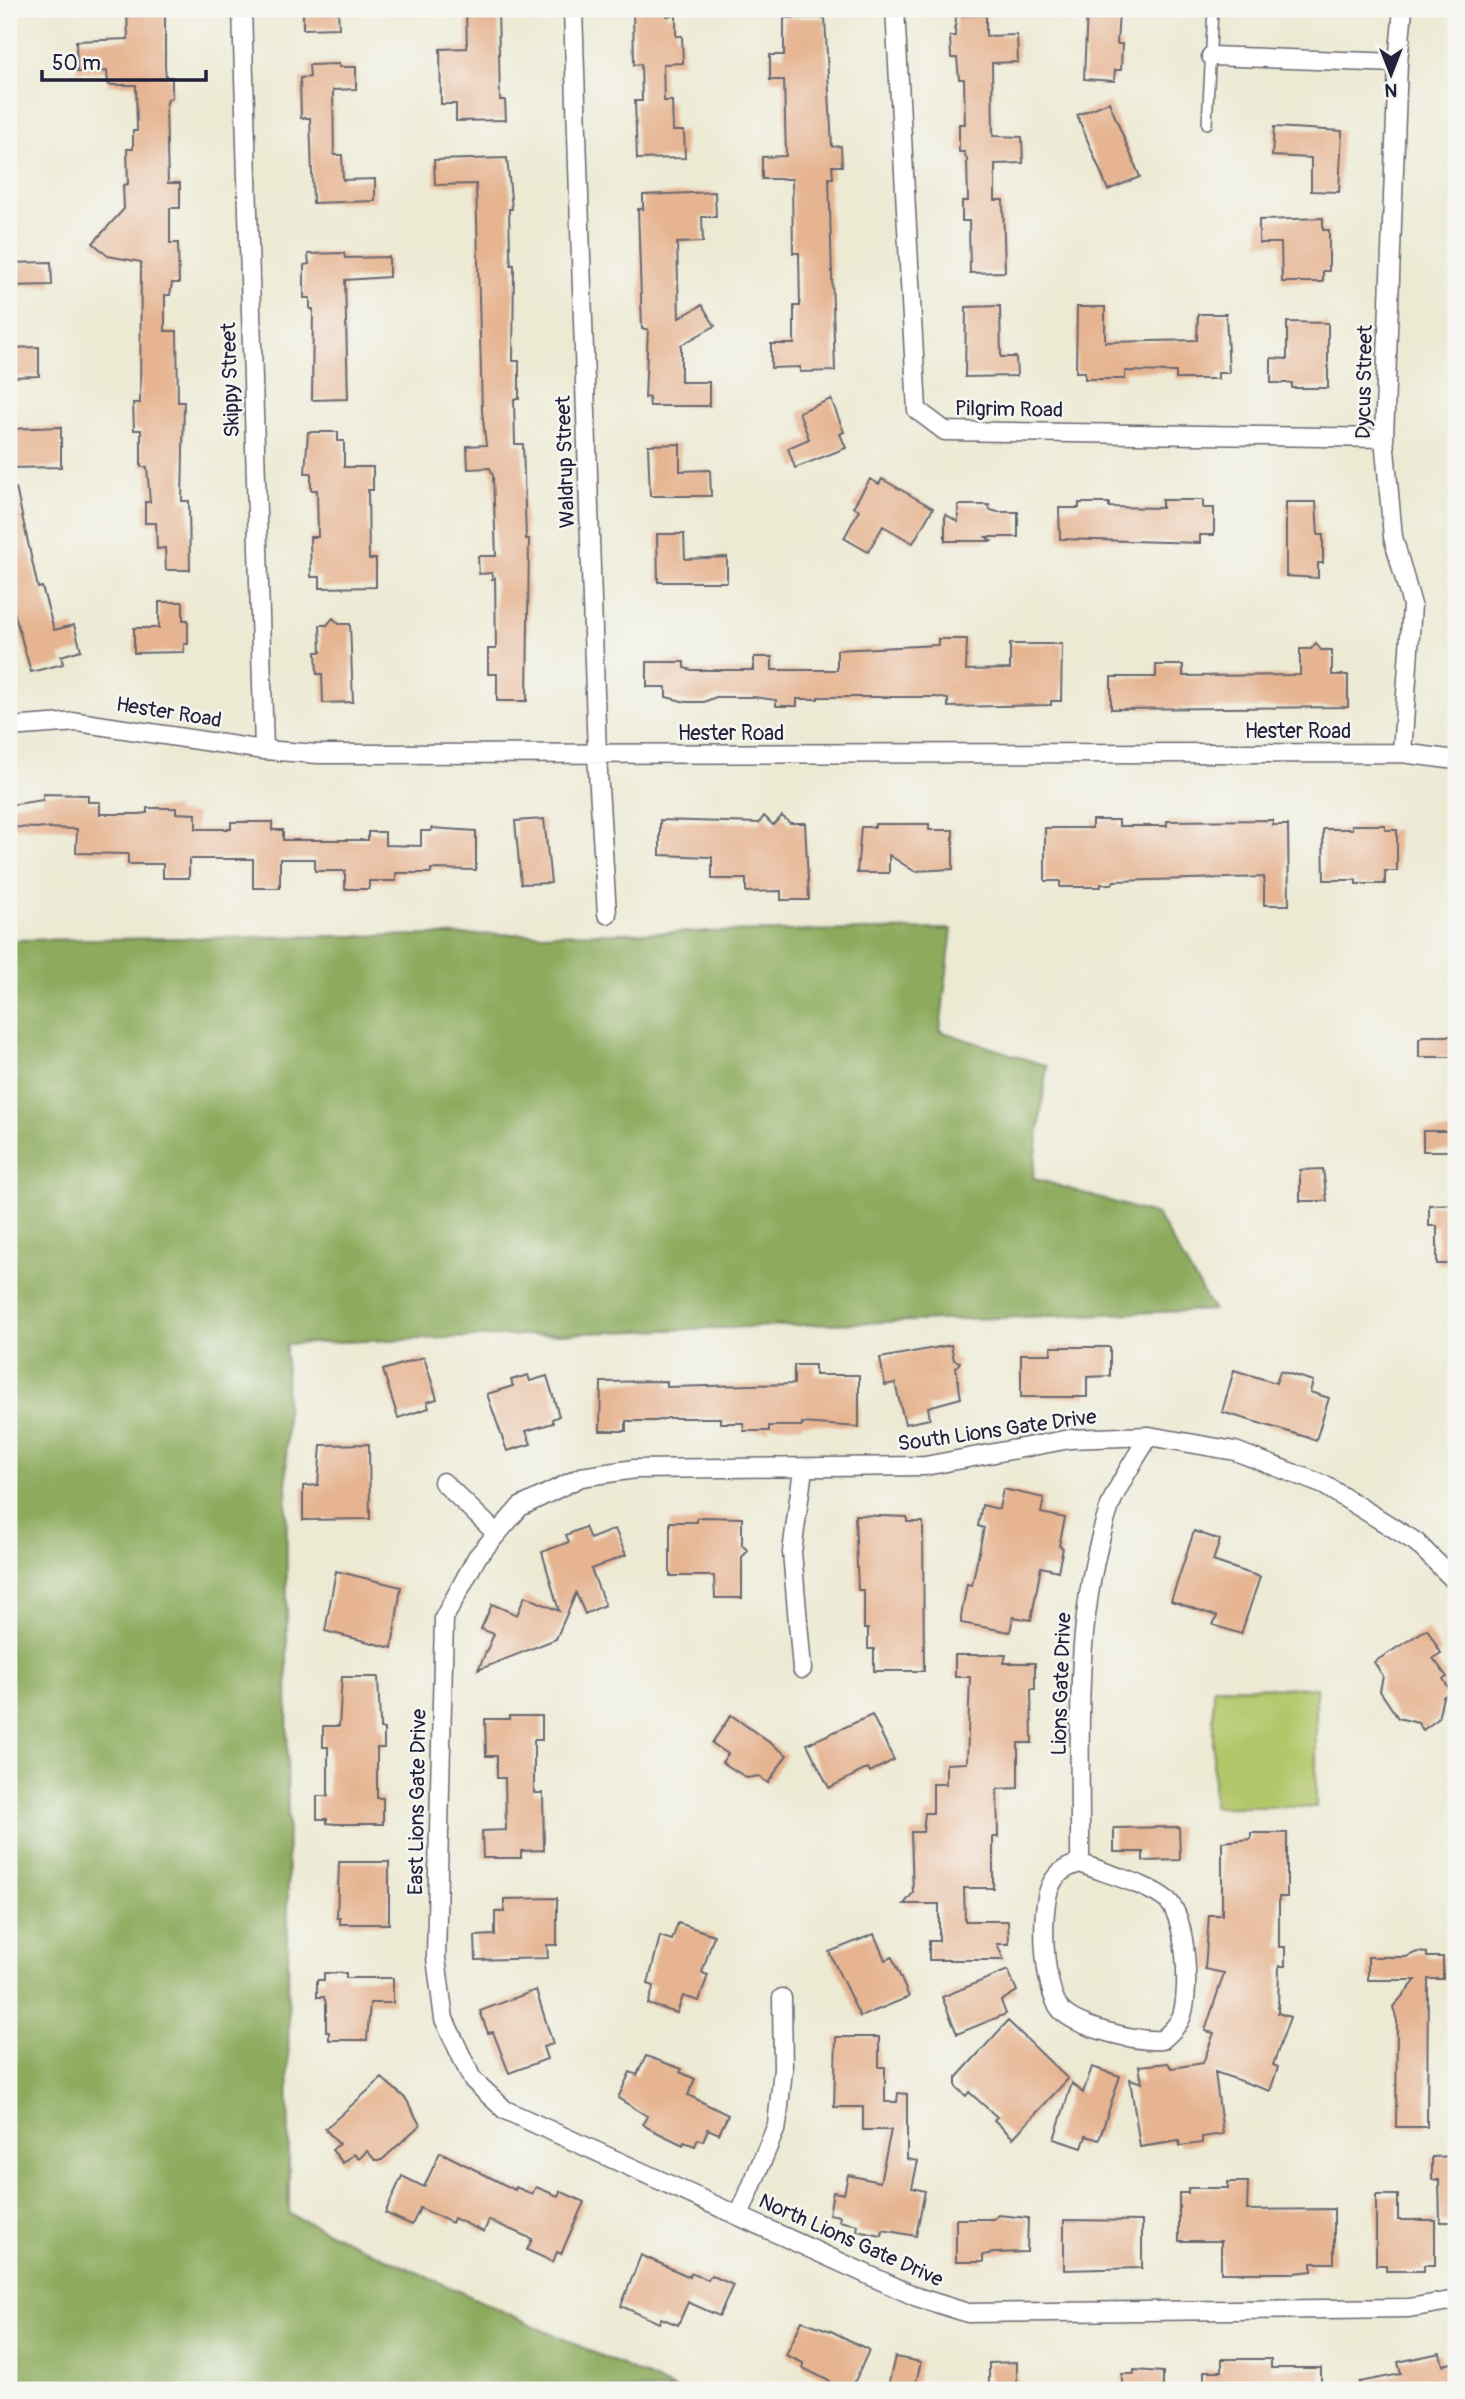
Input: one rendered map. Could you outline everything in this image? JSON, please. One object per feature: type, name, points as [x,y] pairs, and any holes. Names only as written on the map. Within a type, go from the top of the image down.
[{"type":"street","name":"Skippy Street","points":[[242,9],[264,750]]},
{"type":"street","name":"Waldrup Street","points":[[573,9],[597,756],[607,914]]},
{"type":"street","name":"Pilgrim Road","points":[[895,9],[917,410],[945,431],[1384,438]]},
{"type":"street","name":"Dycus Street","points":[[1402,753],[1412,605],[1393,537],[1384,438],[1398,64],[1403,9]]},
{"type":"street","points":[[1211,56],[1398,64]]},
{"type":"street","name":"Hester Road","points":[[9,727],[78,722],[264,750],[318,754],[597,756],[1402,753],[1456,760]]},
{"type":"street","name":"South Lions Gate Drive","points":[[497,1534],[520,1507],[581,1477],[635,1469],[925,1466],[1070,1439],[1149,1436],[1236,1451],[1324,1485],[1416,1542],[1456,1582]]},
{"type":"street","name":"Lions Gate Drive","points":[[1080,1863],[1081,1685],[1087,1604],[1093,1566],[1111,1504],[1149,1436]]},
{"type":"street","points":[[802,1669],[792,1552],[803,1469]]},
{"type":"street","points":[[443,1482],[497,1534]]},
{"type":"street","name":"East Lions Gate Drive","points":[[472,2079],[444,2019],[436,1958],[444,1618],[477,1558],[497,1534]]},
{"type":"street","points":[[1080,1863],[1157,1894],[1170,1903],[1178,1919],[1184,1936],[1185,2004],[1181,2018],[1162,2040],[1145,2042],[1079,2022],[1062,2012],[1054,2001],[1050,1984],[1045,1899],[1052,1881],[1065,1868],[1080,1863]]},
{"type":"street","points":[[739,2216],[777,2125],[783,2069],[782,1998]]},
{"type":"street","name":"North Lions Gate Drive","points":[[472,2079],[505,2110],[917,2297],[968,2313],[1409,2308],[1456,2300]]},
{"type":"lane","points":[[1207,124],[1213,9]]},
{"type":"green space","points":[[952,929],[940,1031],[1047,1066],[1033,1178],[1157,1215],[1213,1310],[286,1344],[289,2214],[676,2390],[9,2390],[9,940]]},
{"type":"green space","points":[[1213,1687],[1316,1688],[1316,1807],[1213,1807]]},
{"type":"building","points":[[127,9],[165,9],[166,77],[172,77],[172,98],[168,99],[166,107],[168,183],[180,183],[180,208],[170,208],[170,243],[178,243],[179,283],[172,283],[170,295],[165,295],[165,331],[177,331],[178,402],[184,402],[182,501],[189,501],[190,570],[166,570],[165,548],[157,549],[156,523],[145,523],[145,502],[150,502],[147,467],[141,467],[141,430],[134,430],[133,403],[140,403],[141,262],[108,256],[93,243],[124,209],[123,185],[128,184],[127,149],[133,149],[133,131],[137,131],[136,85],[108,85],[107,71],[77,72],[76,41],[128,39]]},
{"type":"building","points":[[303,9],[338,9],[339,28],[303,29]]},
{"type":"building","points":[[466,9],[498,9],[500,100],[505,100],[506,120],[456,121],[456,104],[441,104],[440,49],[467,48]]},
{"type":"building","points":[[633,9],[667,9],[667,16],[676,15],[676,36],[682,36],[683,63],[663,64],[664,101],[672,101],[673,131],[684,131],[685,158],[637,159],[635,101],[642,101],[641,64],[634,65]]},
{"type":"building","points":[[1087,9],[1119,11],[1117,44],[1122,44],[1121,70],[1115,70],[1114,81],[1084,79]]},
{"type":"building","points":[[986,15],[986,36],[1017,35],[1018,62],[992,63],[993,136],[1022,137],[1023,163],[995,164],[995,200],[1003,200],[1005,272],[970,273],[969,221],[962,221],[962,201],[968,201],[967,160],[964,152],[959,152],[959,124],[965,124],[964,79],[959,79],[957,58],[951,58],[950,36],[955,36],[956,16]]},
{"type":"building","points":[[784,18],[825,18],[832,147],[841,146],[842,166],[832,166],[833,178],[829,178],[835,371],[800,372],[800,367],[771,368],[771,344],[794,344],[794,306],[800,306],[799,253],[793,253],[792,179],[762,179],[762,157],[786,156],[784,80],[770,80],[770,55],[784,55]]},
{"type":"building","points":[[339,64],[339,67],[356,67],[356,89],[333,90],[334,155],[342,155],[343,180],[375,179],[375,201],[313,203],[310,118],[301,118],[300,78],[310,77],[309,65]]},
{"type":"building","points":[[1109,102],[1140,177],[1108,190],[1077,115]]},
{"type":"building","points":[[1274,127],[1342,131],[1339,192],[1311,191],[1311,158],[1272,156]]},
{"type":"building","points":[[507,158],[512,209],[509,209],[510,253],[511,265],[514,265],[513,361],[519,361],[519,399],[514,399],[515,444],[523,444],[526,539],[529,539],[527,701],[497,701],[497,674],[488,674],[488,649],[496,649],[495,578],[492,579],[492,573],[479,574],[478,556],[496,556],[493,476],[490,468],[468,469],[467,446],[486,445],[482,411],[476,184],[435,185],[434,160]]},
{"type":"building","points":[[715,192],[716,217],[702,217],[703,242],[677,243],[679,318],[702,305],[715,326],[681,345],[681,382],[709,382],[709,406],[650,406],[649,397],[645,398],[648,329],[642,329],[638,209],[643,209],[643,195]]},
{"type":"building","points":[[1323,218],[1323,230],[1329,230],[1329,271],[1323,271],[1323,282],[1282,282],[1281,243],[1259,243],[1259,220]]},
{"type":"building","points":[[344,253],[345,258],[389,257],[389,277],[345,280],[348,399],[312,400],[313,309],[310,309],[310,298],[304,298],[304,265],[309,264],[308,254]]},
{"type":"building","points":[[51,262],[52,285],[9,286],[9,263]]},
{"type":"building","points":[[1000,306],[1001,357],[1016,357],[1017,376],[965,377],[966,307]]},
{"type":"building","points":[[1077,307],[1105,307],[1105,342],[1197,340],[1198,314],[1226,314],[1229,373],[1218,373],[1218,379],[1176,379],[1176,372],[1125,371],[1125,379],[1085,379],[1085,372],[1076,372]]},
{"type":"building","points":[[1287,322],[1328,323],[1328,388],[1292,388],[1292,383],[1271,383],[1271,358],[1287,359]]},
{"type":"building","points":[[39,347],[39,376],[9,377],[9,348]]},
{"type":"building","points":[[831,399],[844,432],[840,434],[846,448],[795,468],[788,448],[809,439],[799,412]]},
{"type":"building","points":[[61,427],[61,467],[9,468],[9,429]]},
{"type":"building","points":[[308,432],[338,432],[338,441],[344,441],[344,467],[373,467],[373,490],[368,490],[369,559],[376,559],[376,587],[320,588],[320,577],[311,577],[310,537],[318,537],[317,490],[311,490],[311,473],[305,473]]},
{"type":"building","points":[[680,444],[680,471],[710,470],[711,496],[650,496],[648,445]]},
{"type":"building","points":[[870,479],[879,484],[882,479],[933,508],[913,543],[883,526],[868,552],[844,538],[859,510],[853,507]]},
{"type":"building","points":[[16,488],[38,588],[42,587],[54,630],[74,625],[81,650],[61,656],[63,664],[31,672],[9,594],[9,489]]},
{"type":"building","points":[[1162,500],[1203,500],[1203,508],[1214,508],[1214,535],[1200,535],[1200,543],[1060,539],[1059,508],[1079,508],[1079,503],[1109,503],[1109,507],[1162,508]]},
{"type":"building","points":[[1286,502],[1316,502],[1318,535],[1323,535],[1323,563],[1318,563],[1318,578],[1286,576]]},
{"type":"building","points":[[958,505],[989,505],[990,510],[998,512],[1018,512],[1018,537],[986,537],[991,541],[945,541],[945,514],[958,522]]},
{"type":"building","points":[[657,534],[684,534],[685,559],[727,557],[727,582],[658,582]]},
{"type":"building","points":[[159,602],[183,602],[183,620],[188,620],[188,644],[184,644],[184,652],[134,653],[134,628],[159,628]]},
{"type":"building","points":[[333,618],[339,624],[350,624],[353,702],[323,703],[322,674],[317,674],[316,652],[321,652],[320,625],[327,625]]},
{"type":"building","points":[[938,639],[967,639],[966,670],[1010,669],[1010,644],[1062,644],[1061,701],[1051,701],[1051,705],[948,707],[948,699],[936,697],[818,697],[797,699],[797,706],[776,706],[776,700],[754,697],[716,697],[704,702],[686,702],[666,697],[666,687],[647,687],[647,662],[684,662],[684,668],[692,670],[754,670],[754,657],[772,657],[772,670],[837,670],[837,650],[938,645]]},
{"type":"building","points":[[1316,643],[1321,650],[1332,650],[1332,675],[1348,675],[1348,707],[1111,709],[1111,677],[1156,677],[1156,665],[1183,665],[1183,676],[1300,675],[1300,649],[1311,649]]},
{"type":"building","points":[[43,794],[88,795],[88,802],[100,802],[100,814],[140,814],[147,813],[147,808],[176,808],[176,813],[196,814],[196,829],[231,829],[231,822],[272,822],[272,830],[283,830],[283,840],[368,840],[368,832],[385,832],[385,845],[421,846],[421,831],[431,831],[431,828],[476,831],[476,870],[431,869],[431,873],[396,873],[396,881],[369,881],[369,889],[345,889],[345,871],[315,871],[315,859],[280,859],[280,888],[253,888],[253,859],[189,859],[189,878],[163,878],[163,864],[128,864],[128,854],[76,853],[77,829],[9,827],[9,805],[43,800]]},
{"type":"building","points":[[764,816],[773,825],[782,816],[790,823],[805,823],[809,900],[781,900],[781,891],[746,892],[746,879],[712,879],[712,857],[660,855],[660,820],[759,823]]},
{"type":"building","points":[[544,819],[551,883],[521,884],[515,821]]},
{"type":"building","points":[[1092,820],[1119,820],[1119,826],[1167,826],[1167,821],[1273,820],[1273,825],[1288,825],[1289,905],[1264,905],[1264,877],[1114,881],[1112,884],[1101,884],[1101,887],[1060,887],[1060,881],[1045,881],[1045,828],[1092,828]]},
{"type":"building","points":[[875,824],[929,824],[929,830],[953,830],[953,869],[914,871],[889,855],[889,873],[857,873],[861,827],[875,827]]},
{"type":"building","points":[[1352,825],[1385,825],[1385,830],[1397,830],[1397,871],[1385,871],[1385,884],[1324,880],[1323,829],[1352,829]]},
{"type":"building","points":[[1423,1036],[1456,1036],[1456,1057],[1419,1057],[1419,1039]]},
{"type":"building","points":[[1423,1131],[1456,1131],[1456,1151],[1423,1151]]},
{"type":"building","points":[[1323,1169],[1327,1201],[1300,1201],[1300,1170]]},
{"type":"building","points":[[1456,1204],[1456,1264],[1437,1264],[1437,1226],[1429,1226],[1429,1205]]},
{"type":"building","points":[[951,1345],[954,1360],[960,1362],[956,1368],[961,1398],[928,1407],[930,1419],[905,1424],[895,1383],[885,1385],[880,1358]]},
{"type":"building","points":[[1051,1347],[1110,1347],[1110,1376],[1087,1377],[1087,1397],[1021,1397],[1021,1354],[1051,1354]]},
{"type":"building","points":[[424,1357],[437,1399],[427,1402],[429,1408],[398,1418],[383,1370]]},
{"type":"building","points":[[794,1365],[815,1365],[815,1375],[859,1375],[859,1427],[802,1423],[802,1426],[769,1426],[769,1431],[744,1431],[743,1423],[720,1423],[720,1418],[668,1418],[656,1421],[626,1421],[626,1431],[600,1431],[601,1382],[667,1381],[667,1387],[794,1384]]},
{"type":"building","points":[[1234,1370],[1276,1383],[1280,1371],[1313,1381],[1310,1392],[1329,1398],[1316,1440],[1222,1412]]},
{"type":"building","points":[[528,1375],[530,1381],[547,1376],[559,1416],[552,1419],[553,1423],[526,1431],[531,1444],[507,1451],[487,1394],[513,1386],[511,1380]]},
{"type":"building","points":[[369,1444],[370,1519],[303,1520],[303,1486],[318,1485],[321,1445]]},
{"type":"building","points":[[1003,1489],[1044,1498],[1041,1513],[1065,1518],[1059,1546],[1063,1548],[1058,1571],[1041,1567],[1031,1620],[1013,1617],[1010,1632],[961,1623],[967,1584],[972,1585],[984,1528],[978,1526],[982,1505],[999,1509]]},
{"type":"building","points":[[855,1515],[907,1517],[907,1522],[923,1522],[924,1671],[874,1671],[874,1649],[868,1649],[868,1629],[864,1629],[864,1590],[858,1590]]},
{"type":"building","points":[[697,1518],[742,1518],[742,1545],[748,1551],[742,1557],[742,1598],[715,1598],[714,1576],[670,1576],[670,1522],[697,1522]]},
{"type":"building","points":[[585,1527],[590,1539],[615,1529],[626,1555],[591,1569],[605,1605],[585,1614],[576,1593],[556,1639],[478,1670],[494,1634],[481,1629],[492,1604],[517,1615],[525,1596],[559,1611],[542,1552],[569,1542],[566,1535]]},
{"type":"building","points":[[1194,1531],[1220,1540],[1213,1561],[1260,1577],[1241,1634],[1213,1625],[1217,1616],[1171,1601]]},
{"type":"building","points":[[336,1571],[401,1587],[392,1648],[325,1631]]},
{"type":"building","points":[[1427,1629],[1441,1653],[1433,1658],[1447,1677],[1443,1679],[1451,1692],[1443,1697],[1438,1719],[1423,1730],[1418,1723],[1398,1718],[1380,1691],[1383,1676],[1374,1662]]},
{"type":"building","points":[[955,1655],[1006,1655],[1004,1663],[1035,1663],[1035,1689],[1031,1689],[1032,1743],[1018,1743],[1018,1788],[997,1789],[998,1837],[993,1837],[993,1888],[964,1888],[965,1921],[1008,1921],[1009,1944],[997,1944],[1004,1960],[929,1960],[929,1941],[939,1941],[939,1904],[904,1904],[913,1893],[911,1832],[923,1832],[925,1813],[933,1813],[933,1784],[946,1784],[946,1764],[967,1763],[970,1677],[955,1677]]},
{"type":"building","points":[[342,1677],[378,1677],[380,1729],[384,1729],[384,1748],[377,1748],[377,1798],[383,1798],[383,1824],[336,1824],[327,1823],[327,1819],[317,1819],[317,1796],[328,1796],[328,1747],[323,1747],[323,1726],[339,1726]]},
{"type":"building","points":[[731,1715],[787,1755],[768,1783],[758,1776],[747,1778],[722,1762],[728,1754],[712,1743]]},
{"type":"building","points":[[872,1715],[894,1760],[870,1772],[868,1768],[829,1788],[807,1744]]},
{"type":"building","points":[[509,1716],[542,1716],[542,1740],[534,1740],[534,1793],[543,1793],[544,1850],[521,1851],[521,1858],[483,1858],[482,1831],[506,1830],[505,1778],[497,1778],[497,1756],[486,1756],[485,1719],[509,1719]]},
{"type":"building","points":[[1179,1827],[1180,1860],[1143,1861],[1143,1852],[1114,1852],[1114,1828]]},
{"type":"building","points":[[1251,1833],[1287,1833],[1287,1897],[1279,1897],[1279,1947],[1285,1947],[1285,1966],[1279,1966],[1278,2013],[1290,2017],[1273,2065],[1278,2067],[1270,2091],[1215,2072],[1223,2134],[1202,2137],[1202,2143],[1180,2146],[1179,2141],[1140,2147],[1130,2079],[1142,2083],[1139,2066],[1168,2063],[1172,2068],[1203,2063],[1214,2033],[1205,2031],[1224,1973],[1205,1969],[1209,1915],[1222,1915],[1222,1842],[1251,1839]]},
{"type":"building","points":[[339,1862],[389,1862],[389,1924],[340,1924],[340,1918],[337,1918]]},
{"type":"building","points":[[557,1898],[557,1945],[547,1945],[548,1958],[476,1960],[475,1936],[495,1935],[495,1912],[504,1912],[504,1899]]},
{"type":"building","points":[[678,1923],[714,1935],[702,1973],[708,1975],[699,2001],[683,1996],[677,2013],[648,2004],[654,1986],[648,1984],[660,1936],[672,1940]]},
{"type":"building","points":[[874,1934],[885,1960],[892,1957],[909,1997],[860,2017],[829,1952]]},
{"type":"building","points":[[1417,1952],[1427,1953],[1427,1957],[1443,1957],[1443,1979],[1428,1979],[1427,2127],[1396,2127],[1397,2021],[1393,2007],[1416,1980],[1368,1980],[1368,1957],[1406,1957]]},
{"type":"building","points":[[1008,1970],[1017,1991],[1001,2001],[1006,2014],[957,2034],[942,1997]]},
{"type":"building","points":[[324,1973],[346,1973],[346,1978],[393,1978],[393,2003],[370,2003],[367,2040],[329,2040],[329,2032],[326,2032],[326,2004],[324,1997],[317,1997],[317,1980],[324,1980]]},
{"type":"building","points":[[536,1990],[553,2044],[543,2047],[547,2059],[509,2073],[493,2032],[488,2033],[480,2011]]},
{"type":"building","points":[[1008,2021],[1068,2079],[1013,2138],[994,2120],[997,2117],[969,2092],[966,2096],[956,2087],[956,2078]]},
{"type":"building","points":[[836,2037],[879,2037],[879,2067],[885,2067],[885,2102],[897,2102],[898,2093],[907,2094],[907,2159],[918,2161],[912,2188],[925,2191],[916,2236],[883,2230],[882,2236],[857,2231],[858,2225],[839,2221],[840,2216],[829,2214],[833,2192],[844,2194],[848,2175],[880,2182],[891,2130],[863,2130],[863,2107],[834,2107]]},
{"type":"building","points":[[646,2056],[682,2069],[680,2072],[695,2079],[688,2095],[728,2115],[719,2134],[708,2129],[703,2141],[698,2139],[695,2146],[684,2142],[683,2145],[648,2128],[643,2124],[647,2116],[618,2098],[630,2072],[637,2075]]},
{"type":"building","points":[[1092,2067],[1120,2076],[1099,2140],[1086,2136],[1082,2148],[1054,2139],[1072,2083],[1083,2093]]},
{"type":"building","points":[[382,2078],[406,2099],[420,2125],[382,2160],[375,2160],[367,2151],[359,2159],[354,2154],[343,2163],[332,2150],[339,2144],[325,2129]]},
{"type":"building","points":[[440,2152],[515,2190],[516,2187],[532,2194],[536,2187],[558,2196],[560,2191],[584,2202],[561,2254],[557,2252],[553,2262],[527,2250],[532,2239],[489,2220],[484,2232],[454,2218],[452,2223],[420,2208],[412,2225],[385,2213],[402,2176],[424,2187]]},
{"type":"building","points":[[1456,2156],[1456,2222],[1440,2222],[1439,2180],[1432,2180],[1432,2157]]},
{"type":"building","points":[[1228,2182],[1248,2182],[1247,2210],[1334,2209],[1334,2263],[1312,2263],[1312,2271],[1294,2273],[1221,2273],[1221,2241],[1179,2241],[1179,2193],[1188,2193],[1188,2188],[1228,2188]]},
{"type":"building","points":[[1376,2195],[1398,2195],[1398,2220],[1435,2220],[1435,2265],[1424,2265],[1424,2271],[1386,2271],[1386,2265],[1376,2265]]},
{"type":"building","points":[[998,2215],[1028,2218],[1027,2252],[983,2255],[983,2262],[956,2262],[956,2219],[994,2219]]},
{"type":"building","points":[[1064,2220],[1142,2221],[1142,2268],[1064,2270]]},
{"type":"building","points":[[641,2255],[690,2277],[691,2273],[708,2280],[711,2275],[733,2285],[719,2316],[688,2302],[678,2325],[661,2318],[659,2323],[621,2306]]},
{"type":"building","points":[[802,2321],[831,2331],[869,2350],[851,2390],[837,2390],[827,2386],[829,2381],[803,2368],[803,2363],[786,2355]]},
{"type":"building","points":[[1440,2353],[1443,2365],[1456,2362],[1456,2390],[1360,2390],[1359,2382],[1401,2374],[1398,2362]]},
{"type":"building","points":[[895,2357],[921,2362],[914,2390],[887,2390]]},
{"type":"building","points":[[1222,2359],[1271,2359],[1271,2368],[1321,2368],[1321,2390],[1204,2390],[1204,2371],[1222,2371]]},
{"type":"building","points":[[1017,2362],[1017,2390],[989,2390],[989,2363]]},
{"type":"building","points":[[1134,2370],[1163,2372],[1163,2390],[1122,2390],[1122,2374],[1134,2374]]}]
